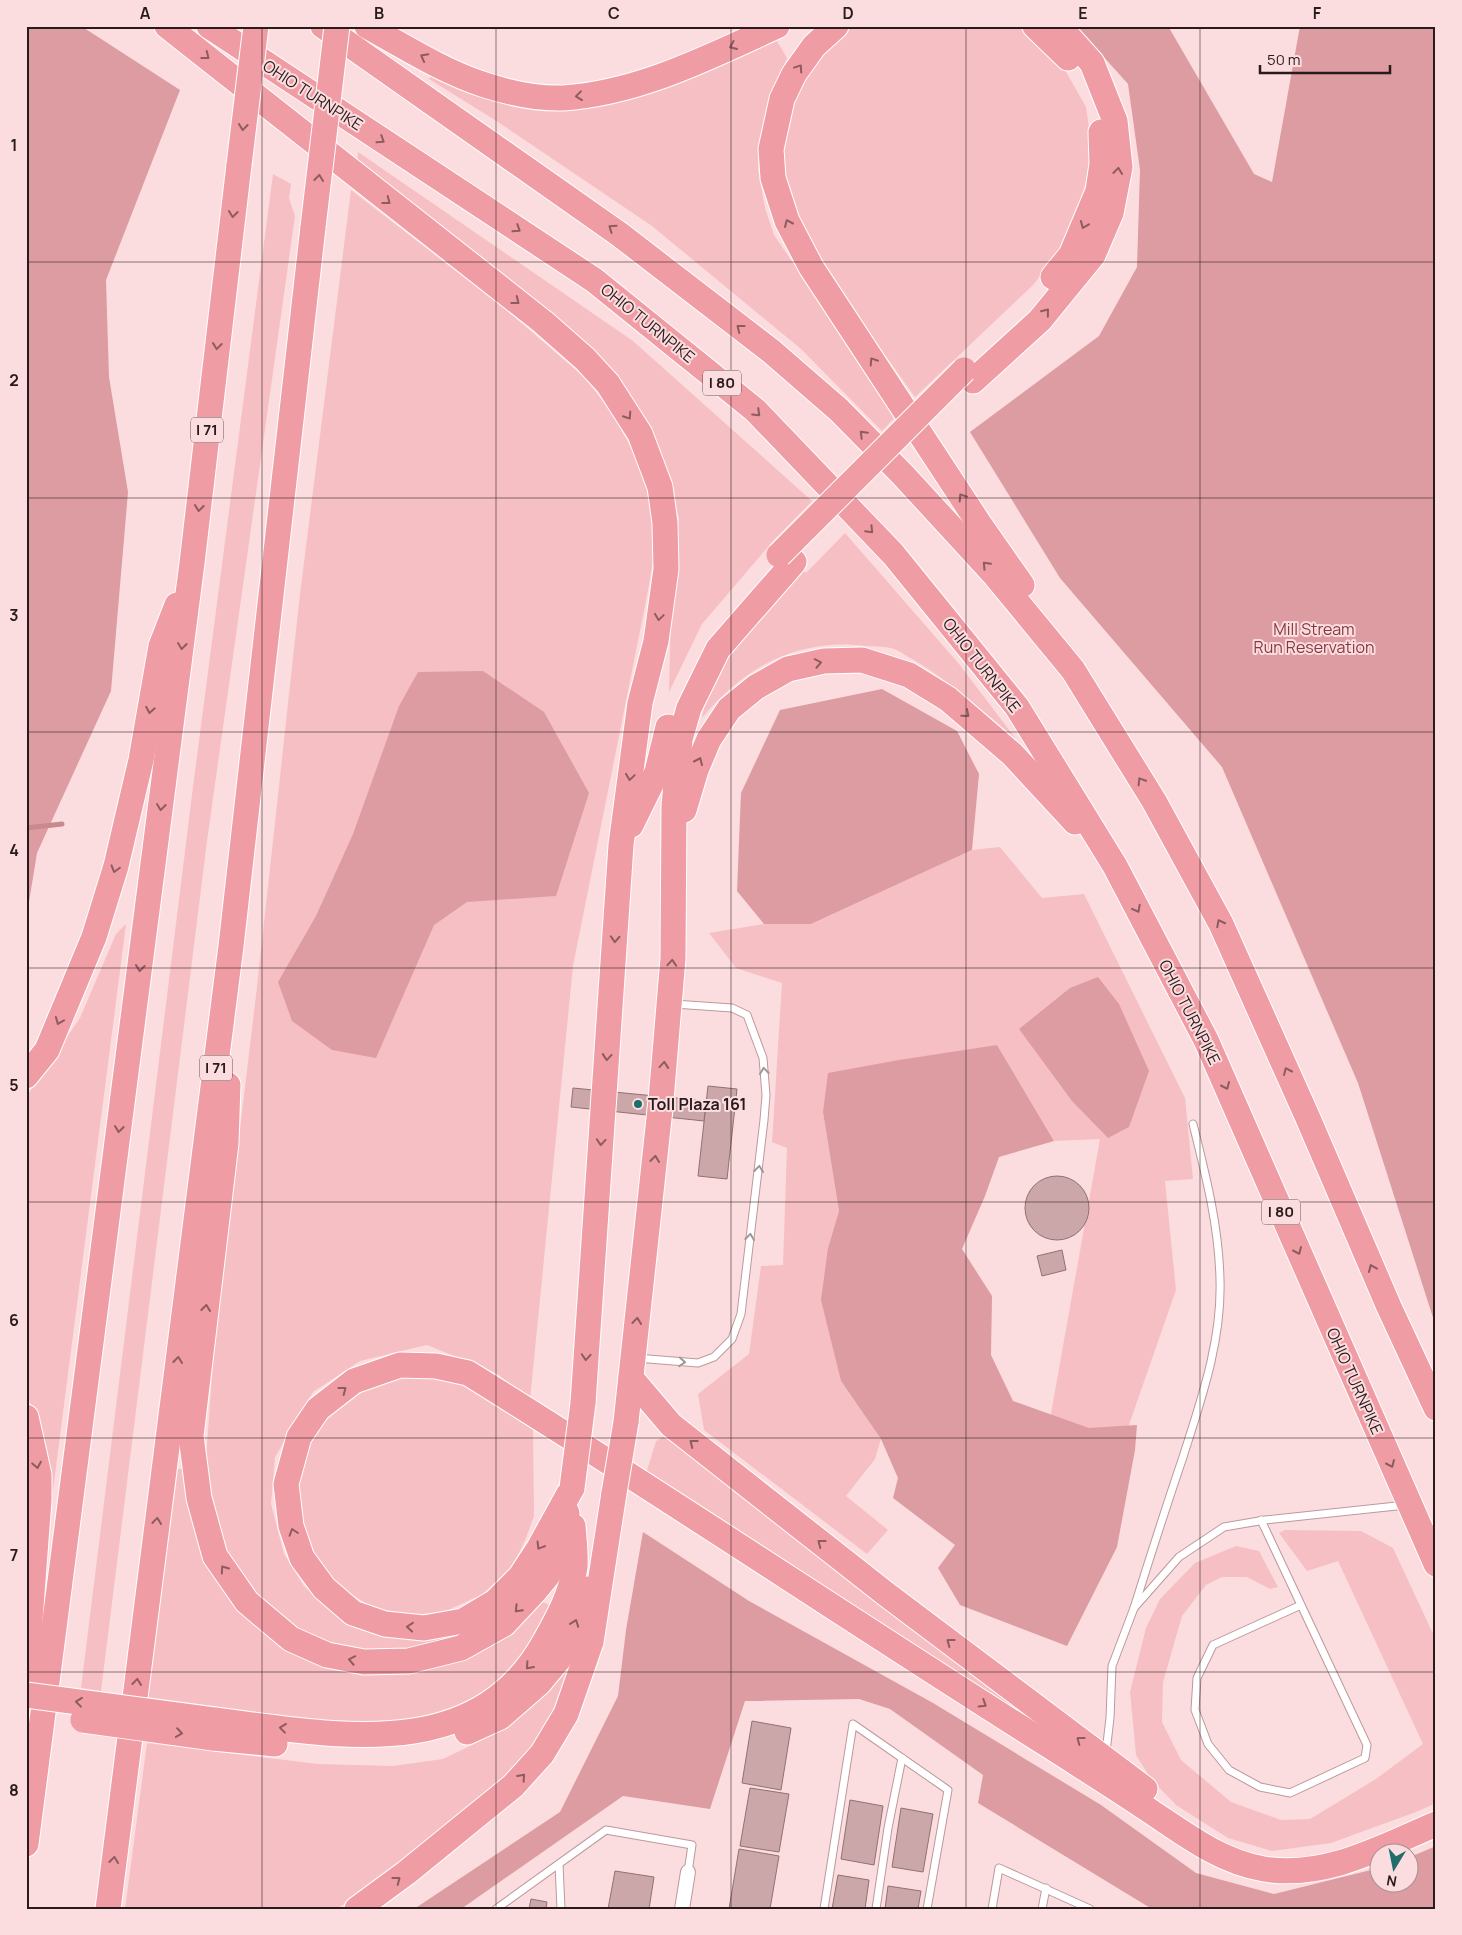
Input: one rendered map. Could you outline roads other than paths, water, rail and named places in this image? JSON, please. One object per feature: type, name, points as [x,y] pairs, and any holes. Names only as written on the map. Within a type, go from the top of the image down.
[{"type":"highway","points":[[167,26],[550,328],[585,359],[608,384],[640,434],[660,487],[665,523],[666,569],[656,641],[640,703],[621,845],[583,1403],[572,1488],[558,1554],[548,1575],[504,1624],[461,1648],[409,1661],[364,1662],[327,1655],[291,1640],[247,1602],[215,1556],[199,1498],[191,1436],[226,1142],[231,946]]},
{"type":"highway","name":"OHIO TURNPIKE","points":[[209,26],[594,280],[755,410],[893,554],[1017,706],[1115,866],[1206,1040],[1408,1505],[1436,1564]]},
{"type":"highway","name":"I 71","points":[[26,1844],[192,563],[256,26]]},
{"type":"highway","points":[[323,26],[620,234],[778,357],[839,410],[903,475],[994,574],[1073,670]]},
{"type":"highway","name":"I 71","points":[[108,1909],[231,946],[337,26]]},
{"type":"highway","points":[[367,26],[449,70],[484,85],[520,94],[562,98],[614,92],[663,76],[777,26]]},
{"type":"highway","points":[[836,26],[814,46],[794,74],[782,99],[771,148],[773,178],[787,222],[811,267],[980,525],[1048,622],[1073,670],[1154,802],[1221,924],[1307,1116],[1389,1307],[1436,1408]]},
{"type":"highway","points":[[621,845],[657,772],[676,697],[713,632],[968,376],[1025,312],[1072,255],[1098,191],[1102,164],[1101,132],[1091,94],[1073,62],[1035,26]]},
{"type":"highway","points":[[968,376],[1040,320],[1092,255],[1111,212],[1120,167],[1115,121],[1092,63],[1059,26]]},
{"type":"highway","points":[[358,1909],[406,1873],[513,1786],[542,1754],[566,1714],[591,1642],[626,1422],[660,1110],[673,958],[674,806],[680,739],[689,708],[718,649],[786,558]]},
{"type":"highway","points":[[26,1076],[47,1050],[94,937],[116,866],[130,808],[141,760],[161,646],[192,563]]},
{"type":"highway","points":[[675,841],[696,770],[709,738],[729,709],[756,687],[788,669],[824,661],[862,660],[909,675],[948,699],[1012,754],[1115,866]]},
{"type":"highway","points":[[572,1488],[539,1548],[520,1577],[495,1602],[464,1621],[424,1628],[385,1624],[353,1613],[324,1588],[302,1558],[299,1550],[291,1526],[286,1484],[299,1437],[318,1409],[354,1381],[400,1365],[436,1366],[468,1373],[912,1659],[1099,1766],[1228,1844],[1266,1856],[1305,1858],[1343,1849],[1436,1812]]},
{"type":"highway","points":[[632,1368],[671,1426],[886,1594],[1099,1766],[1207,1849],[1261,1868],[1281,1871],[1320,1868],[1362,1856],[1436,1824]]},
{"type":"highway","points":[[26,1417],[39,1475],[39,1500],[26,1673]]},
{"type":"highway","points":[[26,1712],[214,1729],[378,1736],[434,1728],[480,1710],[509,1688],[536,1658],[568,1595],[575,1567],[572,1488]]},
{"type":"highway","points":[[26,1695],[320,1748],[395,1751],[456,1737],[500,1717],[539,1683],[559,1659],[572,1630],[607,1532]]},
{"type":"street","points":[[682,1909],[688,1872]]},
{"type":"lane","points":[[632,1368],[698,1363],[714,1357],[732,1339],[741,1314],[764,1120],[766,1095],[763,1058],[747,1015],[732,1008],[669,1004]]},
{"type":"lane","points":[[1099,1766],[1110,1718],[1112,1666],[1134,1608],[1202,1395],[1218,1327],[1221,1282],[1218,1240],[1193,1124]]},
{"type":"lane","points":[[1389,1307],[1420,1353]]},
{"type":"lane","points":[[1134,1608],[1179,1557],[1224,1527],[1261,1520],[1408,1505]]},
{"type":"lane","points":[[1261,1520],[1367,1745],[1365,1758],[1290,1793],[1260,1787],[1229,1770],[1208,1744],[1195,1710],[1197,1678],[1214,1645],[1301,1605]]},
{"type":"lane","points":[[824,1909],[853,1724],[948,1790],[926,1909]]},
{"type":"lane","points":[[876,1909],[888,1828],[902,1758]]},
{"type":"lane","points":[[496,1909],[606,1830],[692,1845],[688,1872]]},
{"type":"lane","points":[[559,1864],[561,1909]]},
{"type":"lane","points":[[992,1909],[999,1868],[1090,1909]]},
{"type":"lane","points":[[1042,1909],[1046,1888]]},
{"type":"waterway","points":[[26,828],[62,824]]},
{"type":"place","name":"Toll Plaza 161","points":[[638,1104]]},
{"type":"park label","name":"Mill Stream Run Reservation","points":[[1314,638]]}]
